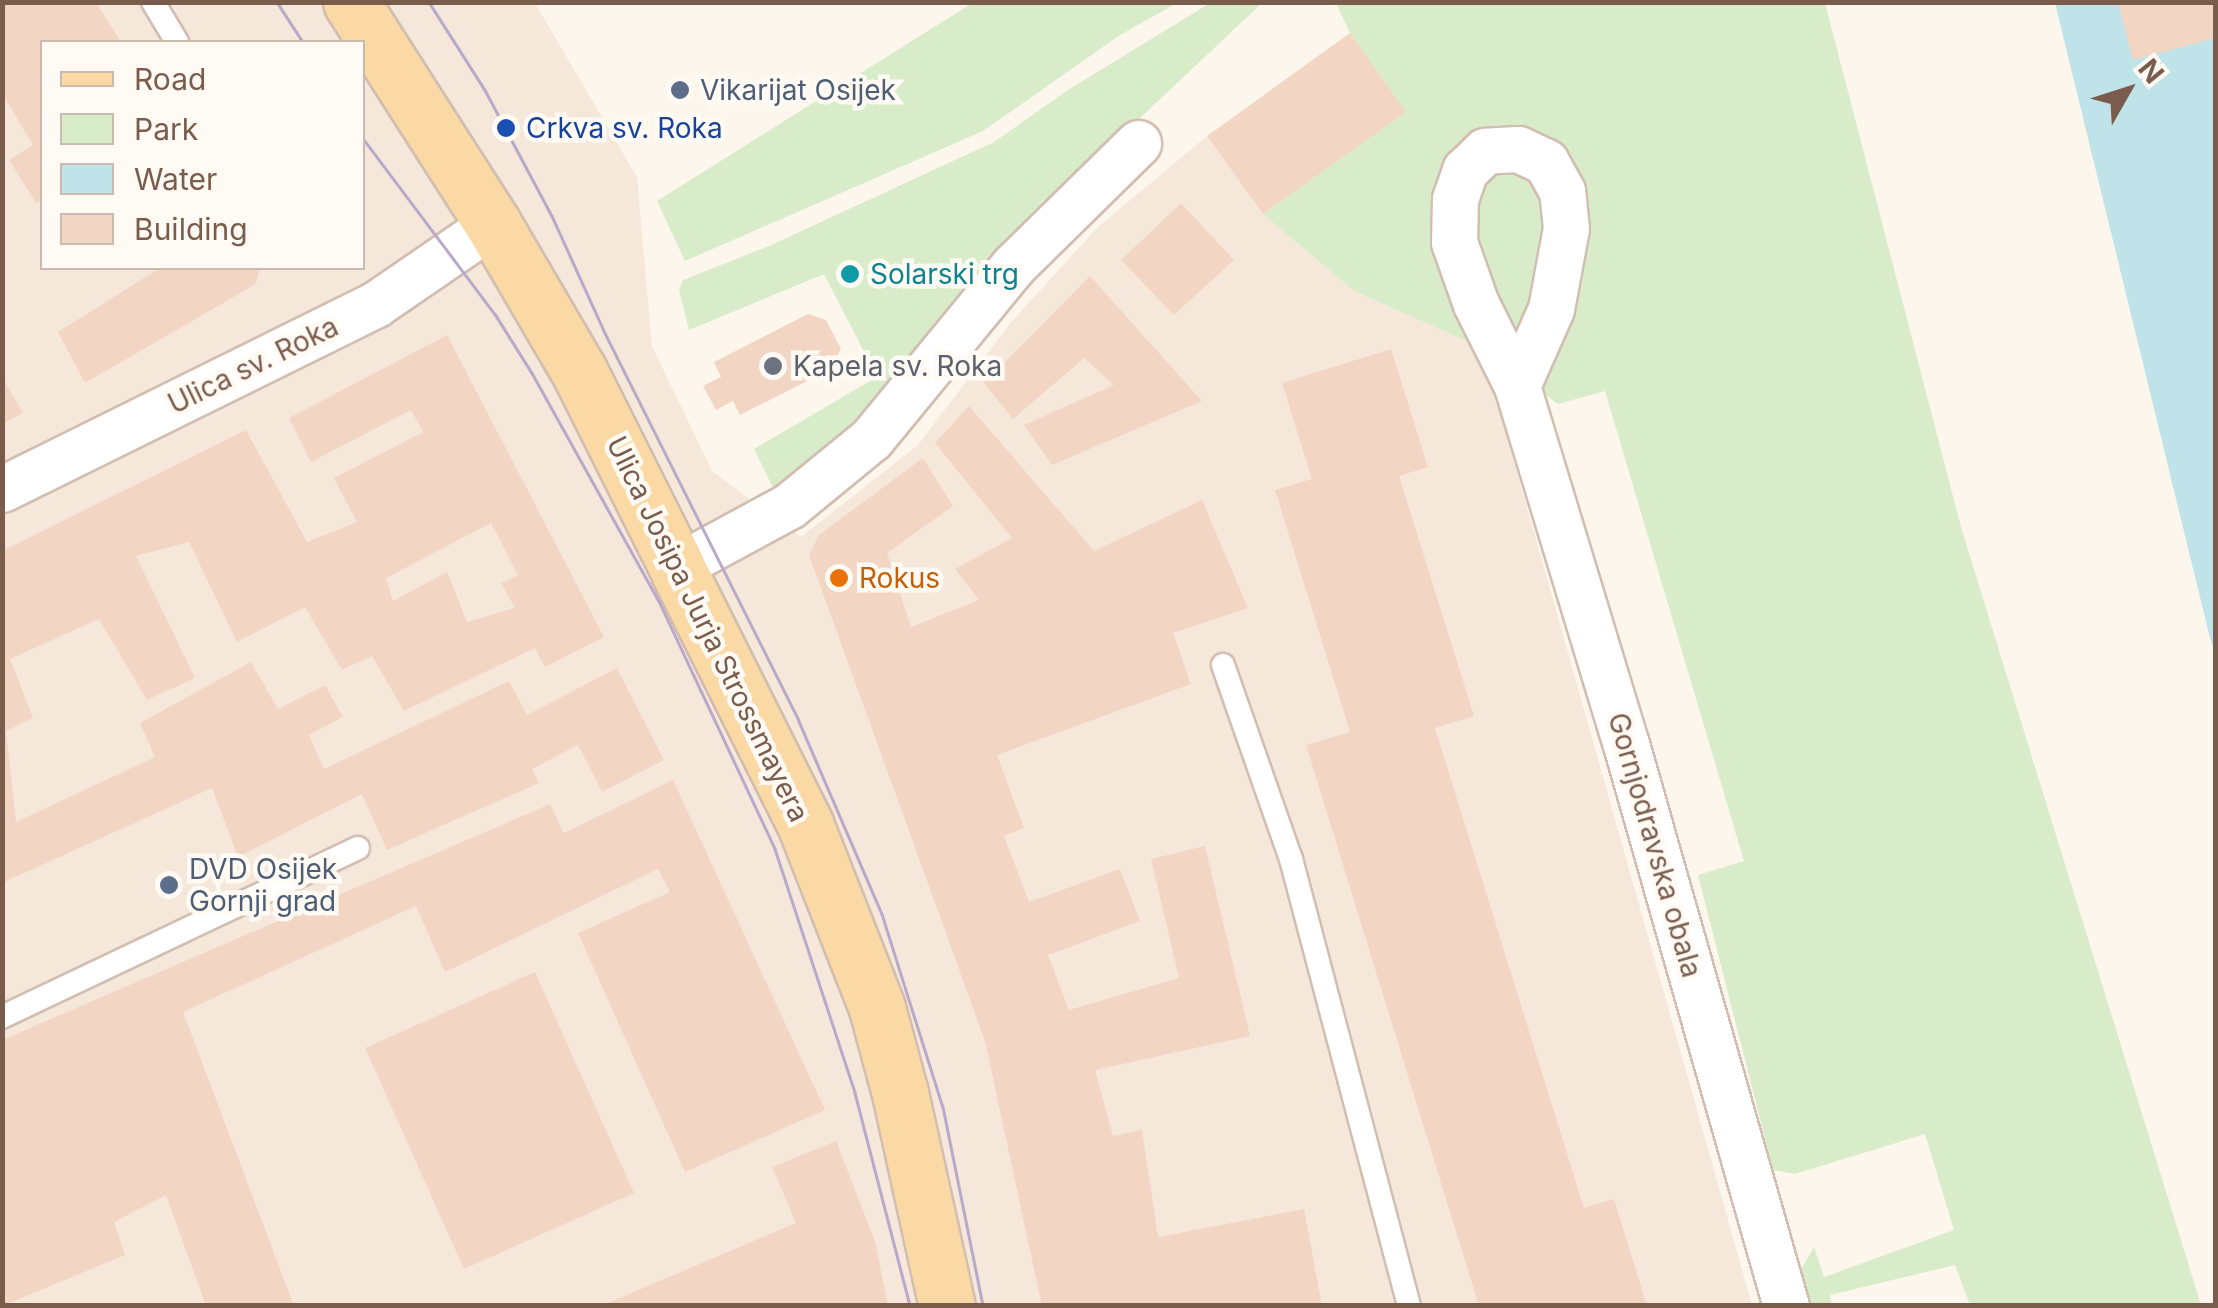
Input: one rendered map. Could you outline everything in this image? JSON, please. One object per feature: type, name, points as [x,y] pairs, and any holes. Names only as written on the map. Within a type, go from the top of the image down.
[{"type":"main road","name":"Ulica Josipa Jurja Strossmayera","points":[[351,2],[493,224],[578,371],[805,824],[848,926],[900,1093],[947,1306]]},
{"type":"street","points":[[678,566],[790,506],[871,438],[1014,265],[1138,143]]},
{"type":"street","name":"Ulica sv. Roka","points":[[2,489],[376,304],[493,224]]},
{"type":"street","name":"Gornjodravska obala","points":[[1518,386],[1626,744],[1786,1306]]},
{"type":"lane","points":[[153,2],[176,40]]},
{"type":"lane","points":[[1223,665],[1291,859],[1409,1306]]},
{"type":"lane","points":[[2,1017],[358,848]]},
{"type":"shaded area","points":[[3,3],[535,3],[637,177],[652,346],[712,471],[801,537],[918,445],[1012,321],[1098,227],[1207,136],[1263,214],[1354,291],[1482,348],[1752,1305],[3,1306]]},
{"type":"green space","points":[[974,2],[1177,3],[1120,35],[983,131],[685,261],[657,201]]},
{"type":"green space","points":[[1210,3],[1262,3],[1016,235],[860,419],[776,494],[754,449],[877,377],[824,274],[689,330],[679,290],[683,280],[769,246],[994,142],[1068,90]]},
{"type":"green space","points":[[1336,3],[1825,3],[1961,527],[2201,1305],[1970,1305],[1955,1265],[1830,1295],[1832,1305],[1807,1305],[1799,1294],[1802,1268],[1814,1247],[1824,1277],[1954,1230],[1925,1134],[1795,1174],[1773,1170],[1698,875],[1744,861],[1605,391],[1558,404],[1482,348],[1354,291],[1263,214],[1405,112],[1350,33]]},
{"type":"water","points":[[2055,3],[2215,3],[2215,655],[2209,634]]},
{"type":"building","points":[[2,2],[96,2],[120,40],[40,40],[40,200],[36,203],[9,160],[33,145],[2,93]]},
{"type":"building","points":[[2118,2],[2216,2],[2216,38],[2133,60]]},
{"type":"building","points":[[1350,33],[1406,112],[1263,214],[1207,136]]},
{"type":"building","points":[[1181,203],[1234,260],[1174,315],[1121,260]]},
{"type":"building","points":[[157,270],[260,270],[256,284],[85,383],[58,332]]},
{"type":"building","points":[[1090,276],[1202,401],[1052,465],[1024,425],[1114,385],[1084,358],[1013,419],[984,383]]},
{"type":"building","name":"Kapela sv. Roka","points":[[808,314],[826,320],[841,349],[829,370],[740,415],[733,401],[716,410],[703,386],[721,377],[714,362]]},
{"type":"building","points":[[447,335],[604,637],[545,667],[535,648],[404,711],[372,656],[342,670],[305,607],[237,642],[189,542],[136,556],[195,678],[147,700],[99,619],[10,659],[33,718],[6,731],[16,822],[155,757],[140,723],[251,662],[278,709],[325,685],[343,717],[309,735],[324,769],[509,681],[527,715],[617,668],[664,760],[602,792],[578,745],[532,769],[539,783],[387,850],[362,794],[238,857],[212,788],[2,883],[2,551],[246,430],[307,542],[357,522],[334,478],[423,432],[411,410],[311,462],[289,418]],"holes":[[[491,523],[518,575],[501,583],[515,608],[467,622],[447,572],[393,601],[386,578]]]},
{"type":"building","points":[[1391,349],[1428,467],[1399,476],[1474,716],[1435,728],[1584,1208],[1614,1199],[1647,1306],[1479,1306],[1306,745],[1350,732],[1275,490],[1312,479],[1282,383]]},
{"type":"building","points":[[2,377],[23,413],[2,424]]},
{"type":"building","points":[[969,406],[1094,551],[1202,500],[1248,608],[1173,633],[1191,684],[997,755],[1024,828],[1004,836],[1029,902],[1120,869],[1140,921],[1048,955],[1069,1010],[1179,978],[1151,859],[1205,846],[1250,1036],[1095,1070],[1113,1136],[1142,1130],[1158,1237],[1304,1209],[1322,1306],[1042,1306],[985,1041],[809,555],[819,535],[923,458],[953,506],[887,553],[911,627],[979,600],[955,569],[1012,538],[935,443]]},
{"type":"building","points":[[673,780],[825,1110],[685,1172],[578,933],[670,892],[658,869],[445,972],[416,906],[183,1012],[294,1306],[206,1306],[166,1195],[114,1222],[125,1255],[2,1306],[2,1040],[550,804],[564,833]]},
{"type":"building","points":[[535,972],[634,1193],[464,1269],[365,1048]]},
{"type":"building","points":[[836,1141],[875,1241],[888,1306],[601,1306],[796,1223],[772,1167]]},
{"type":"tram line","points":[[277,2],[302,40]]},
{"type":"tram line","points":[[429,2],[485,90],[552,216],[605,333],[798,719],[882,914],[943,1107],[983,1306]]},
{"type":"tram line","points":[[365,141],[495,314],[659,601],[775,849],[855,1093],[910,1306]]},
{"type":"place","name":"Vikarijat Osijek","points":[[680,90]]},
{"type":"place","name":"Crkva sv. Roka","points":[[506,128]]},
{"type":"place","name":"Solarski trg","points":[[850,274]]},
{"type":"place","name":"Kapela sv. Roka","points":[[773,366]]},
{"type":"place","name":"Rokus","points":[[839,578]]},
{"type":"place","name":"DVD Osijek Gornji grad","points":[[169,885]]}]
